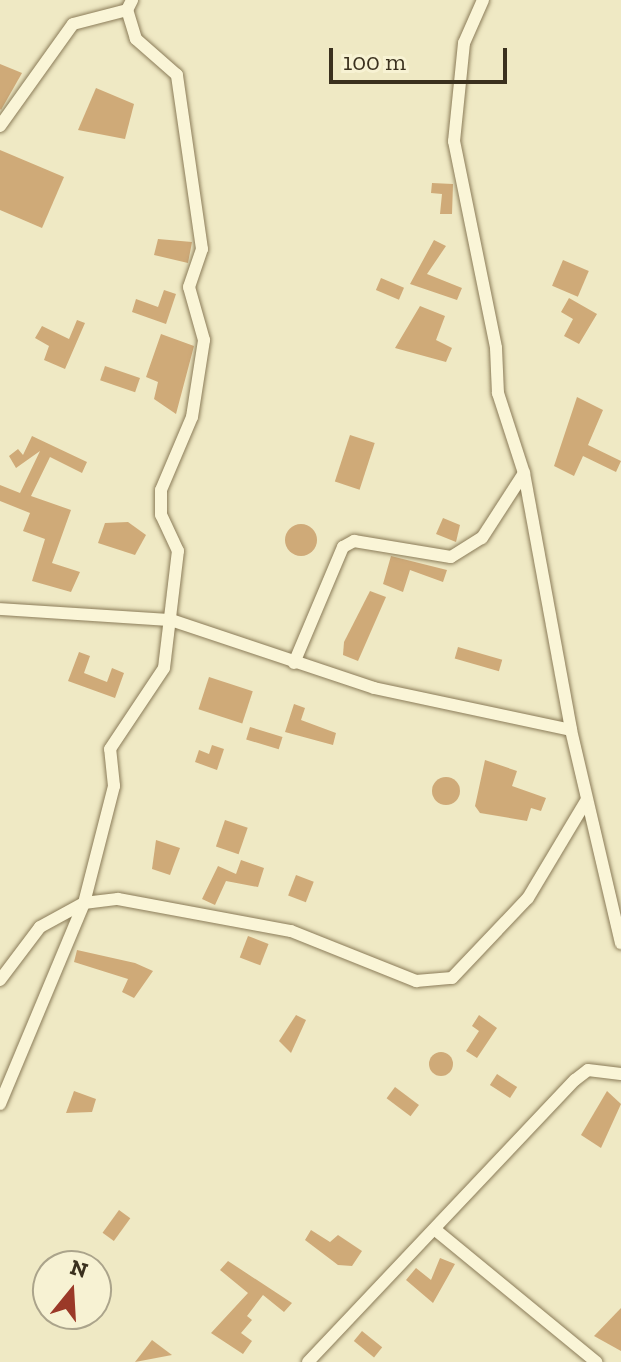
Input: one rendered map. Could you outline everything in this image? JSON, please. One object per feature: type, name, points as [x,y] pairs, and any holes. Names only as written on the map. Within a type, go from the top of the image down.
[{"type":"street","points":[[483,0],[464,43],[454,141],[496,348],[498,393],[524,473],[571,730],[621,943]]},
{"type":"street","points":[[0,126],[73,24],[129,5],[136,39],[177,75],[202,249],[189,287],[204,340],[192,417],[161,490],[161,515],[178,551],[164,668],[110,749],[114,786],[84,903],[0,1104]]},
{"type":"street","points":[[294,663],[343,547],[354,541],[451,557],[482,538],[524,473]]},
{"type":"street","points":[[0,609],[171,620],[294,663],[571,730]]},
{"type":"street","points":[[0,980],[40,927],[84,903],[118,899],[291,931],[416,981],[452,978],[528,898],[586,801]]},
{"type":"street","points":[[308,1362],[438,1232],[575,1080],[588,1070],[621,1074]]},
{"type":"street","points":[[438,1232],[596,1362]]},
{"type":"building","points":[[0,64],[22,73],[1,110],[0,109]]},
{"type":"building","points":[[96,88],[134,104],[125,139],[78,130]]},
{"type":"building","points":[[0,150],[64,177],[42,228],[0,210]]},
{"type":"building","points":[[432,183],[453,184],[452,214],[440,214],[442,194],[431,193]]},
{"type":"building","points":[[158,239],[192,242],[188,263],[154,255]]},
{"type":"building","points":[[434,240],[446,246],[427,274],[462,288],[457,300],[410,284]]},
{"type":"building","points":[[563,260],[589,271],[578,297],[552,286]]},
{"type":"building","points":[[381,278],[404,288],[399,300],[376,290]]},
{"type":"building","points":[[164,290],[176,294],[166,324],[132,312],[136,299],[158,307]]},
{"type":"building","points":[[569,298],[597,314],[579,344],[564,336],[573,319],[561,312]]},
{"type":"building","points":[[420,306],[445,316],[436,340],[452,348],[446,362],[395,348]]},
{"type":"building","points":[[77,320],[85,323],[65,369],[44,360],[49,346],[35,338],[42,326],[69,339]]},
{"type":"building","points":[[161,334],[194,346],[176,414],[154,399],[158,382],[146,377]]},
{"type":"building","points":[[105,366],[140,378],[135,392],[100,380]]},
{"type":"building","points":[[577,397],[603,410],[588,445],[621,461],[616,472],[583,456],[574,476],[554,466]]},
{"type":"building","points":[[350,435],[375,443],[360,490],[335,482]]},
{"type":"building","points":[[32,436],[87,462],[82,473],[50,457],[31,496],[71,510],[52,563],[80,572],[71,592],[32,581],[45,539],[23,531],[30,513],[0,501],[0,485],[20,493],[40,451],[16,468],[9,456],[18,449],[23,455]]},
{"type":"building","points":[[443,518],[460,525],[456,542],[436,534]]},
{"type":"building","points":[[128,522],[146,535],[135,555],[98,543],[105,523]]},
{"type":"building","points":[[301,524],[312,529],[317,540],[312,551],[301,556],[290,551],[285,540],[290,529]]},
{"type":"building","points":[[391,556],[447,570],[443,582],[410,570],[403,592],[383,584]]},
{"type":"building","points":[[370,591],[386,597],[358,661],[343,655],[344,642]]},
{"type":"building","points":[[458,647],[502,660],[499,671],[455,659]]},
{"type":"building","points":[[79,652],[90,656],[84,673],[107,682],[112,668],[124,673],[115,698],[68,681]]},
{"type":"building","points":[[209,677],[253,691],[242,724],[198,709]]},
{"type":"building","points":[[294,704],[305,708],[301,720],[336,733],[333,745],[285,732]]},
{"type":"building","points":[[250,727],[283,737],[279,749],[246,739]]},
{"type":"building","points":[[212,745],[224,749],[217,770],[195,762],[199,750],[209,754]]},
{"type":"building","points":[[485,760],[517,771],[512,786],[546,798],[541,811],[531,808],[527,821],[480,813],[475,806]]},
{"type":"building","points":[[446,777],[456,781],[460,791],[456,801],[446,805],[436,801],[432,791],[436,781]]},
{"type":"building","points":[[225,820],[248,828],[239,854],[216,846]]},
{"type":"building","points":[[156,840],[180,848],[170,875],[152,869]]},
{"type":"building","points":[[241,860],[264,868],[258,887],[226,881],[215,905],[202,899],[218,866],[236,874]]},
{"type":"building","points":[[296,875],[314,882],[306,902],[288,896]]},
{"type":"building","points":[[248,936],[269,944],[260,965],[240,957]]},
{"type":"building","points":[[77,950],[135,963],[153,971],[134,998],[122,992],[128,979],[74,962]]},
{"type":"building","points":[[296,1015],[306,1020],[291,1053],[279,1041]]},
{"type":"building","points":[[479,1015],[497,1028],[477,1058],[466,1051],[479,1031],[472,1026]]},
{"type":"building","points":[[441,1052],[449,1056],[453,1064],[449,1072],[441,1076],[433,1072],[429,1064],[433,1056]]},
{"type":"building","points":[[497,1074],[517,1087],[510,1098],[490,1085]]},
{"type":"building","points":[[395,1087],[419,1105],[411,1116],[387,1098]]},
{"type":"building","points":[[74,1091],[96,1099],[92,1112],[66,1113]]},
{"type":"building","points":[[607,1091],[621,1104],[601,1148],[581,1135]]},
{"type":"building","points":[[119,1210],[130,1218],[114,1241],[103,1233]]},
{"type":"building","points":[[311,1230],[330,1242],[338,1235],[362,1251],[352,1266],[338,1265],[305,1240]]},
{"type":"building","points":[[440,1258],[455,1264],[433,1303],[406,1280],[416,1268],[431,1280]]},
{"type":"building","points":[[228,1261],[292,1303],[284,1312],[263,1295],[247,1316],[252,1320],[241,1333],[252,1341],[243,1354],[211,1333],[248,1293],[220,1270]]},
{"type":"building","points":[[621,1308],[621,1351],[594,1336]]},
{"type":"building","points":[[362,1331],[382,1347],[374,1357],[354,1341]]},
{"type":"building","points":[[152,1340],[172,1355],[135,1362]]}]
